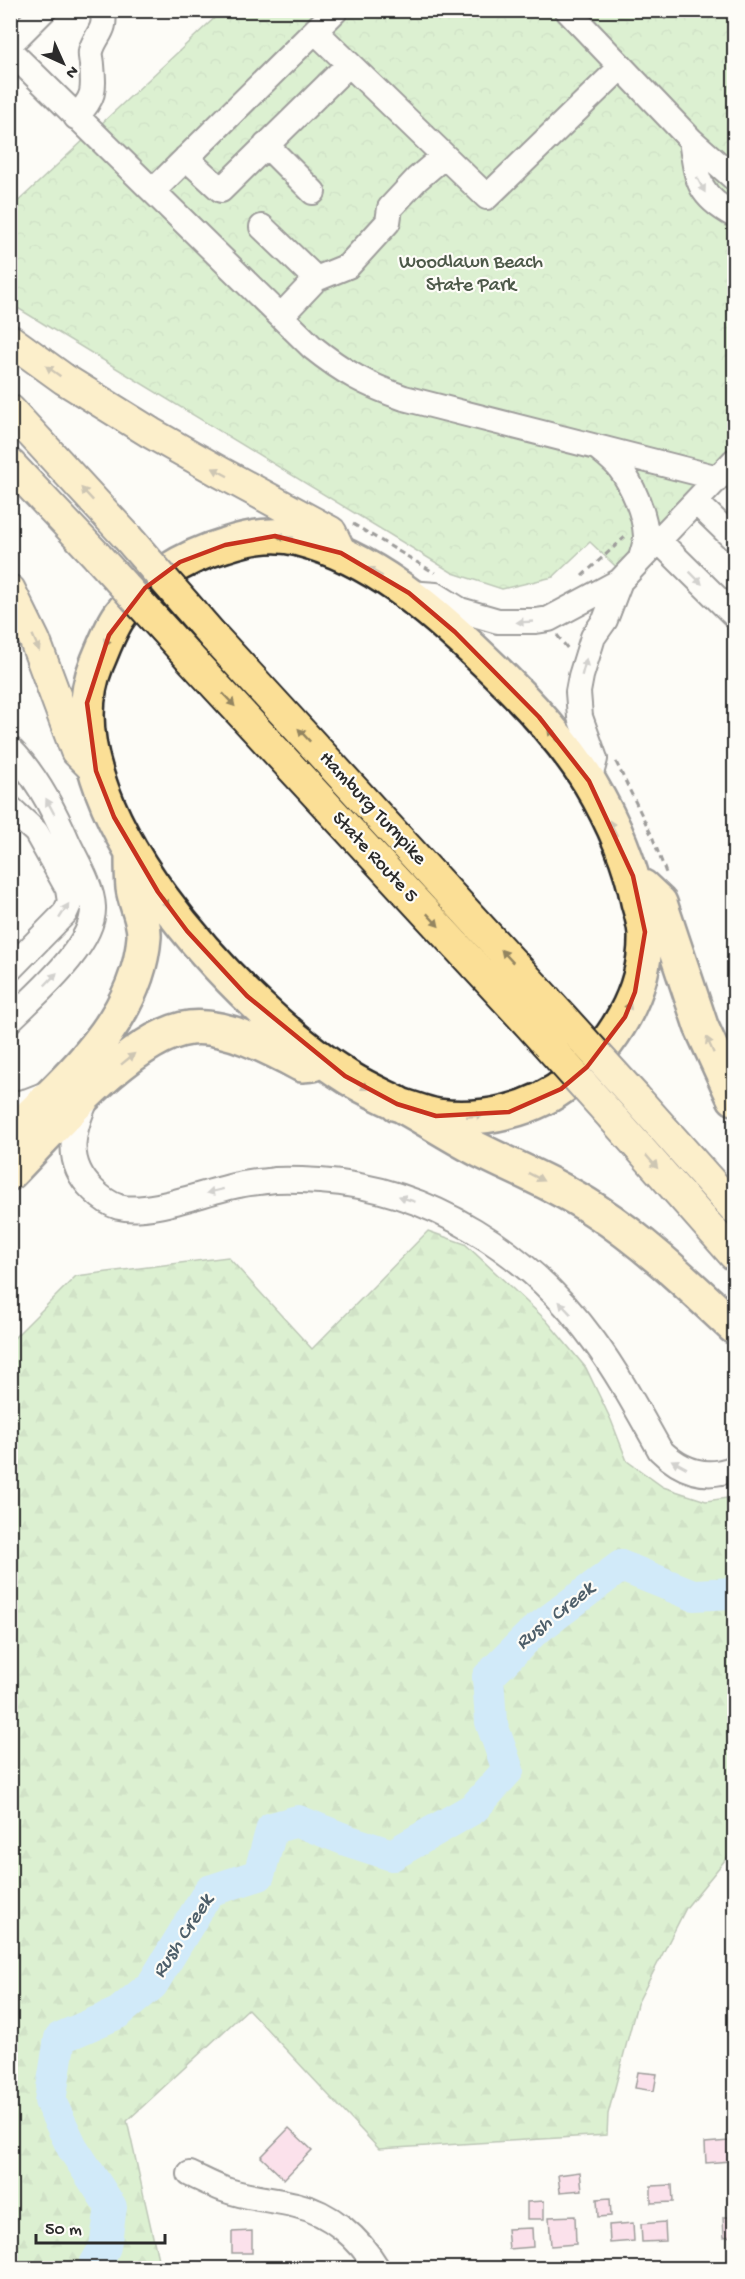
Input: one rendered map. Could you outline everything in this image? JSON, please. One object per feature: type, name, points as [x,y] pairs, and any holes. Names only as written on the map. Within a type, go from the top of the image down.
[{"type":"highway","points":[[397,1104],[436,1116],[471,1117],[509,1112],[561,1089],[586,1067],[611,1038],[625,1017],[635,992],[642,962],[645,932],[633,876],[589,781],[545,724],[508,683],[455,632],[346,538],[275,536],[249,538],[180,562],[145,588],[119,616],[93,674],[87,703],[88,734],[96,771],[114,817],[132,851],[187,932],[216,965],[288,1033],[327,1063],[373,1092],[483,1152],[569,1193],[595,1210],[640,1244],[735,1327]]},
{"type":"highway","points":[[10,1136],[91,1052],[112,1025],[134,984],[144,936],[133,887],[132,851]]},
{"type":"highway","points":[[633,876],[660,903],[701,1026],[735,1098]]},
{"type":"highway","points":[[10,1173],[89,1094],[140,1049],[165,1035],[191,1028],[219,1030],[245,1038],[302,1065],[327,1063]]},
{"type":"main road","points":[[10,340],[64,379],[151,433],[331,532],[346,538]]},
{"type":"main road","name":"Hamburg Turnpike","points":[[10,410],[735,1208]]},
{"type":"main road","name":"State Route 5","points":[[10,464],[525,1020],[735,1255]]},
{"type":"main road","points":[[10,590],[35,641],[76,751],[96,771]]},
{"type":"street","points":[[10,44],[44,10]]},
{"type":"street","points":[[153,191],[336,10]]},
{"type":"street","points":[[567,10],[691,140],[735,178]]},
{"type":"street","points":[[76,117],[90,102],[94,84],[91,51],[102,33],[109,13]]},
{"type":"street","points":[[315,31],[487,197],[620,68]]},
{"type":"street","points":[[10,51],[312,347],[365,383],[404,398],[596,447],[726,469]]},
{"type":"street","points":[[186,158],[221,190],[350,64]]},
{"type":"street","points":[[691,140],[696,174],[701,189],[735,215]]},
{"type":"street","points":[[267,145],[313,192]]},
{"type":"street","points":[[280,316],[316,279],[348,266],[388,222],[390,208],[417,179],[444,156]]},
{"type":"street","points":[[262,227],[316,279]]},
{"type":"street","points":[[596,447],[617,465],[626,477],[633,494],[641,514],[646,537],[641,558]]},
{"type":"street","points":[[409,593],[436,595],[473,615],[498,621],[526,622],[560,614],[620,581],[726,469]]},
{"type":"street","points":[[696,502],[735,539]]},
{"type":"street","points":[[658,540],[735,615]]},
{"type":"street","points":[[589,781],[595,759],[580,717],[578,692],[593,637],[604,620],[620,581]]},
{"type":"street","points":[[10,749],[22,760],[32,775],[63,830],[88,889],[93,908],[82,942],[70,960],[10,1020]]},
{"type":"street","points":[[10,796],[32,775]]},
{"type":"street","points":[[10,808],[36,832],[68,889],[70,902],[65,913],[10,969]]},
{"type":"street","points":[[10,1105],[56,1090]]},
{"type":"street","points":[[89,1094],[77,1120],[72,1143],[80,1176],[102,1198],[118,1207],[137,1210],[239,1184],[311,1180],[344,1182],[380,1190],[438,1212],[470,1228],[503,1249],[531,1272],[554,1296],[593,1340],[660,1450],[673,1463],[705,1473],[725,1472],[735,1468]]},
{"type":"street","points":[[690,1286],[735,1341]]},
{"type":"street","points":[[190,2174],[224,2190],[297,2205],[321,2213],[343,2228],[369,2254],[377,2268]]},
{"type":"path","points":[[581,578],[624,537]]},
{"type":"path","points":[[346,538],[438,575]]},
{"type":"path","points":[[553,629],[572,653]]},
{"type":"path","points":[[612,753],[652,836],[667,877]]},
{"type":"highlighted area","points":[[275,536],[341,553],[409,593],[455,632],[539,717],[589,781],[633,876],[645,932],[635,992],[625,1017],[587,1067],[561,1089],[509,1112],[436,1116],[397,1104],[345,1076],[247,996],[187,931],[158,892],[114,817],[96,771],[87,703],[109,635],[145,588],[180,562],[225,545]]},
{"type":"green space","name":"Woodlawn Beach State Park","points":[[222,11],[734,11],[734,476],[630,580],[590,542],[553,577],[502,589],[453,573],[11,304],[10,209]]},
{"type":"green space","points":[[428,1231],[465,1244],[546,1320],[586,1368],[611,1420],[627,1461],[663,1487],[706,1501],[734,1497],[734,1849],[686,1908],[637,2004],[608,2114],[607,2135],[379,2149],[248,2009],[127,2121],[160,2268],[11,2268],[11,1341],[76,1276],[228,1257],[312,1349]]},
{"type":"building","points":[[658,10],[674,10],[665,19]]},
{"type":"building","points":[[638,2072],[657,2074],[654,2091],[635,2088]]},
{"type":"building","points":[[289,2128],[312,2150],[284,2179],[261,2157]]},
{"type":"building","points":[[729,2141],[730,2161],[706,2163],[705,2143]]},
{"type":"building","points":[[580,2172],[582,2190],[560,2192],[558,2175]]},
{"type":"building","points":[[672,2185],[673,2202],[651,2203],[651,2186]]},
{"type":"building","points":[[610,2198],[611,2216],[598,2217],[597,2199]]},
{"type":"building","points":[[544,2201],[544,2219],[527,2219],[527,2202]]},
{"type":"building","points":[[575,2216],[576,2244],[551,2246],[549,2217]]},
{"type":"building","points":[[723,2217],[734,2217],[734,2245],[733,2236],[724,2237]]},
{"type":"building","points":[[665,2222],[666,2241],[642,2242],[641,2224]]},
{"type":"building","points":[[633,2223],[634,2241],[610,2243],[609,2225]]},
{"type":"building","points":[[532,2228],[533,2247],[509,2249],[507,2229]]},
{"type":"building","points":[[252,2231],[252,2253],[232,2253],[232,2232]]},
{"type":"waterway","name":"Rush Creek","points":[[93,2268],[105,2247],[111,2207],[72,2147],[50,2101],[60,2038],[118,2013],[152,1985],[209,1891],[259,1875],[272,1828],[298,1821],[392,1855],[474,1808],[508,1770],[491,1722],[488,1677],[533,1632],[621,1566],[693,1595],[734,1593]]}]
